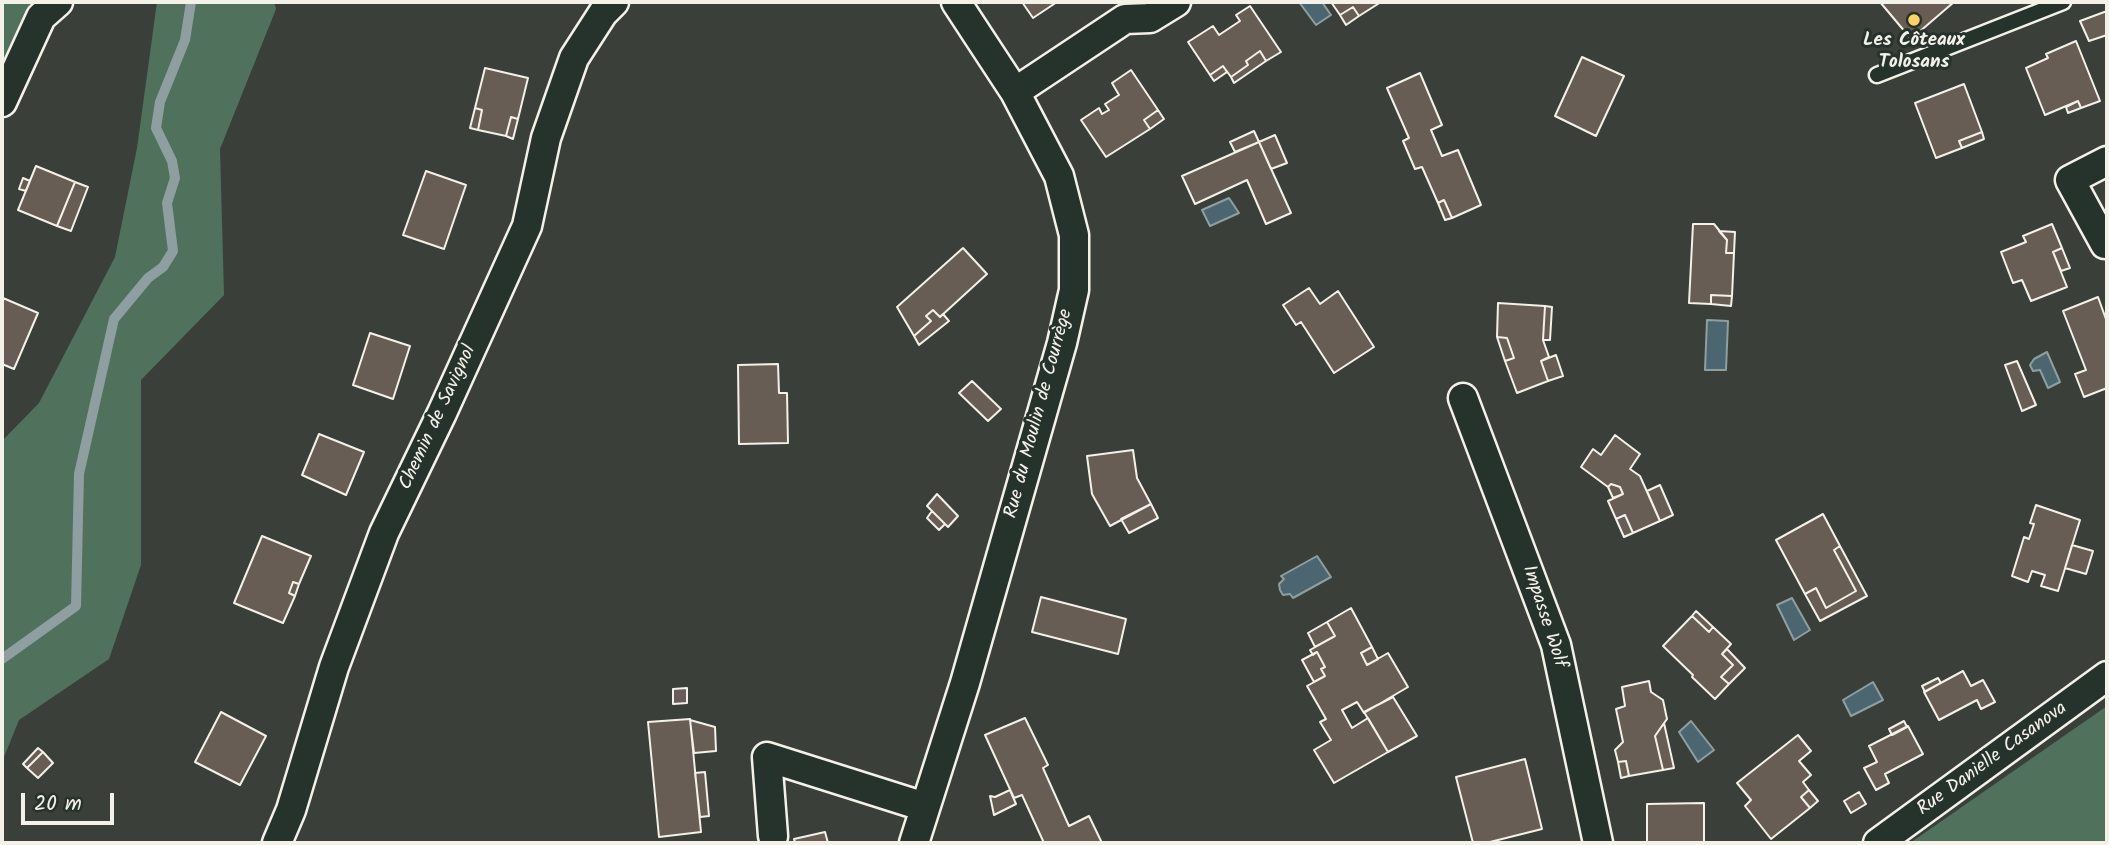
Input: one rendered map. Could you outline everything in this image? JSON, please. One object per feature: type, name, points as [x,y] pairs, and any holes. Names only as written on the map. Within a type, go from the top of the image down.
[{"type":"street","points":[[2,102],[41,18],[58,2]]},
{"type":"street","name":"Chemin de Savignol","points":[[276,843],[291,810],[334,667],[384,533],[527,226],[546,138],[574,58],[603,13],[614,2]]},
{"type":"street","name":"Rue du Moulin de Courrège","points":[[914,843],[968,670],[1062,343],[1074,290],[1074,235],[1059,176],[1016,92],[956,2]]},
{"type":"street","points":[[1016,92],[1125,19],[1150,18],[1176,2]]},
{"type":"street","points":[[2107,162],[2070,180],[2107,244]]},
{"type":"street","name":"Impasse Wolf","points":[[1462,398],[1556,645],[1598,843]]},
{"type":"street","name":"Rue Danielle Casanova","points":[[1878,843],[2107,676]]},
{"type":"street","points":[[773,836],[767,757],[925,807]]},
{"type":"lane","points":[[1877,75],[2063,2]]},
{"type":"green space","points":[[2,2],[40,2],[2,68]]},
{"type":"green space","points":[[157,2],[274,2],[276,9],[220,149],[224,295],[141,380],[141,565],[109,659],[19,720],[2,762],[2,441],[39,403],[115,257],[137,148]]},
{"type":"green space","points":[[2107,706],[2107,843],[1910,843]]},
{"type":"water","points":[[1299,2],[1322,2],[1331,15],[1316,25]]},
{"type":"water","points":[[1229,198],[1239,213],[1210,226],[1202,210]]},
{"type":"water","points":[[1707,320],[1728,321],[1726,370],[1705,370]]},
{"type":"water","points":[[2047,352],[2060,382],[2048,388],[2040,370],[2033,371],[2030,365],[2034,359]]},
{"type":"water","points":[[1317,556],[1331,577],[1293,598],[1290,594],[1283,595],[1279,584],[1284,579],[1281,576]]},
{"type":"water","points":[[1792,598],[1810,630],[1794,640],[1777,605]]},
{"type":"water","points":[[1873,682],[1883,700],[1851,716],[1843,700]]},
{"type":"water","points":[[1691,721],[1714,750],[1698,762],[1679,732]]},
{"type":"building","points":[[1022,2],[1057,2],[1033,18]]},
{"type":"building","points":[[1331,2],[1381,2],[1359,16],[1353,7],[1340,15]]},
{"type":"building","name":"Les Côteaux Tolosans","points":[[1880,2],[1954,2],[1911,39]]},
{"type":"building","points":[[1250,6],[1281,52],[1266,61],[1260,51],[1246,61],[1248,65],[1231,77],[1223,66],[1210,75],[1188,42],[1213,26],[1219,35],[1240,21],[1236,15]]},
{"type":"building","points":[[1353,7],[1359,16],[1346,25],[1340,15]]},
{"type":"building","points":[[2107,11],[2107,35],[2089,41],[2080,21]]},
{"type":"building","points":[[2076,41],[2100,101],[2081,108],[2078,101],[2045,115],[2026,68],[2048,58],[2046,54]]},
{"type":"building","points":[[1260,51],[1266,61],[1234,83],[1231,77],[1248,65],[1246,61]]},
{"type":"building","points":[[1582,57],[1624,76],[1596,136],[1555,116]]},
{"type":"building","points":[[1223,66],[1227,72],[1214,81],[1210,75]]},
{"type":"building","points":[[485,68],[528,78],[518,119],[511,117],[506,136],[478,130],[482,110],[475,108]]},
{"type":"building","points":[[1131,70],[1158,110],[1144,120],[1150,129],[1106,157],[1081,120],[1099,108],[1102,114],[1109,110],[1105,104],[1119,95],[1112,83]]},
{"type":"building","points":[[1420,73],[1442,125],[1431,130],[1442,156],[1458,150],[1481,205],[1452,218],[1444,200],[1438,203],[1422,167],[1415,169],[1403,141],[1409,138],[1387,88]]},
{"type":"building","points":[[1964,84],[1982,132],[1959,141],[1962,148],[1936,158],[1915,103]]},
{"type":"building","points":[[2078,101],[2081,108],[2068,113],[2066,107]]},
{"type":"building","points":[[475,108],[482,110],[478,130],[470,128]]},
{"type":"building","points":[[1158,110],[1164,119],[1150,129],[1144,120]]},
{"type":"building","points":[[511,117],[518,119],[513,139],[506,136]]},
{"type":"building","points":[[1254,131],[1259,142],[1235,152],[1230,142]]},
{"type":"building","points":[[1982,132],[1984,139],[1962,148],[1959,141]]},
{"type":"building","points":[[1275,135],[1287,163],[1271,169],[1259,142]]},
{"type":"building","points":[[1259,142],[1291,213],[1266,224],[1247,180],[1195,204],[1182,176]]},
{"type":"building","points":[[36,166],[75,182],[57,226],[18,210]]},
{"type":"building","points":[[426,171],[466,185],[444,249],[403,235]]},
{"type":"building","points":[[23,178],[30,181],[26,191],[19,189]]},
{"type":"building","points":[[75,182],[88,187],[71,231],[57,226]]},
{"type":"building","points":[[1444,200],[1452,218],[1445,220],[1438,203]]},
{"type":"building","points":[[1693,224],[1714,224],[1727,240],[1726,253],[1734,253],[1732,296],[1711,295],[1711,304],[1689,303]]},
{"type":"building","points":[[2052,224],[2062,248],[2053,252],[2067,287],[2031,301],[2022,280],[2013,283],[2001,252],[2026,242],[2023,236]]},
{"type":"building","points":[[1719,231],[1735,232],[1734,253],[1726,253],[1727,240]]},
{"type":"building","points":[[963,248],[987,274],[940,317],[933,310],[926,316],[931,321],[914,336],[897,307]]},
{"type":"building","points":[[2062,248],[2070,268],[2061,271],[2053,252]]},
{"type":"building","points":[[1309,288],[1320,304],[1338,291],[1374,347],[1334,373],[1301,322],[1296,325],[1283,305]]},
{"type":"building","points":[[1711,295],[1732,296],[1731,306],[1711,304]]},
{"type":"building","points":[[2098,297],[2107,322],[2107,388],[2084,397],[2075,374],[2086,370],[2063,311]]},
{"type":"building","points":[[3,298],[38,313],[14,369],[2,364]]},
{"type":"building","points":[[1498,303],[1545,306],[1543,340],[1549,357],[1541,361],[1548,381],[1517,393],[1505,361],[1514,358],[1507,338],[1497,337]]},
{"type":"building","points":[[1545,306],[1552,307],[1550,340],[1543,340]]},
{"type":"building","points":[[933,310],[940,317],[943,314],[949,321],[919,345],[914,336],[931,321],[926,316]]},
{"type":"building","points":[[370,333],[410,346],[393,399],[353,385]]},
{"type":"building","points":[[1497,337],[1507,338],[1514,358],[1505,361]]},
{"type":"building","points":[[1556,355],[1563,376],[1548,381],[1541,361]]},
{"type":"building","points":[[2017,361],[2036,405],[2022,411],[2005,365]]},
{"type":"building","points":[[778,364],[779,393],[787,393],[788,443],[739,444],[738,365]]},
{"type":"building","points":[[972,381],[1001,409],[988,421],[959,393]]},
{"type":"building","points":[[319,434],[364,452],[346,495],[302,475]]},
{"type":"building","points":[[1615,435],[1640,454],[1630,469],[1640,476],[1660,521],[1633,533],[1625,515],[1616,519],[1608,501],[1623,494],[1620,487],[1611,484],[1608,487],[1581,467],[1593,449],[1601,455]]},
{"type":"building","points":[[1133,450],[1137,478],[1151,504],[1110,526],[1092,494],[1087,456]]},
{"type":"building","points":[[1611,484],[1620,487],[1623,494],[1613,498],[1608,487]]},
{"type":"building","points":[[1660,485],[1673,515],[1660,521],[1647,491]]},
{"type":"building","points":[[937,494],[958,516],[948,527],[927,506]]},
{"type":"building","points":[[1151,504],[1158,518],[1129,533],[1121,519]]},
{"type":"building","points":[[2036,505],[2080,520],[2058,591],[2041,586],[2045,575],[2032,571],[2028,582],[2012,576],[2024,537],[2029,539],[2034,524],[2030,523]]},
{"type":"building","points":[[932,511],[945,524],[939,530],[927,518]]},
{"type":"building","points":[[1823,514],[1840,546],[1834,550],[1856,591],[1826,608],[1816,588],[1805,594],[1776,540]]},
{"type":"building","points":[[1625,515],[1633,533],[1624,537],[1616,519]]},
{"type":"building","points":[[262,536],[311,556],[299,584],[293,582],[289,593],[295,596],[283,623],[234,603]]},
{"type":"building","points":[[2072,545],[2093,551],[2086,574],[2065,568]]},
{"type":"building","points":[[1840,546],[1867,596],[1820,621],[1805,594],[1816,588],[1826,608],[1856,591],[1834,550]]},
{"type":"building","points":[[293,582],[299,584],[295,596],[289,593]]},
{"type":"building","points":[[1041,597],[1126,619],[1118,654],[1032,632]]},
{"type":"building","points":[[1351,608],[1372,647],[1361,653],[1367,665],[1388,653],[1408,687],[1364,713],[1357,702],[1342,710],[1352,728],[1368,718],[1388,752],[1334,783],[1314,750],[1331,740],[1320,722],[1326,719],[1307,686],[1325,676],[1321,669],[1325,667],[1317,652],[1313,655],[1310,650],[1335,636],[1327,622]]},
{"type":"building","points":[[1696,611],[1713,627],[1709,632],[1692,616]]},
{"type":"building","points":[[1692,616],[1709,632],[1713,627],[1731,644],[1722,654],[1733,665],[1721,677],[1729,684],[1715,699],[1663,646]]},
{"type":"building","points":[[1327,622],[1335,636],[1315,647],[1308,633]]},
{"type":"building","points":[[1372,647],[1378,659],[1367,665],[1361,653]]},
{"type":"building","points":[[1727,649],[1745,668],[1729,684],[1721,677],[1733,665],[1722,654]]},
{"type":"building","points":[[1317,652],[1325,667],[1321,669],[1325,676],[1314,682],[1302,660]]},
{"type":"building","points":[[1963,671],[1971,686],[1983,680],[1995,702],[1981,709],[1977,700],[1939,720],[1924,692]]},
{"type":"building","points":[[1938,678],[1941,683],[1925,692],[1922,686]]},
{"type":"building","points":[[1649,681],[1651,692],[1663,700],[1667,719],[1655,736],[1663,770],[1629,776],[1626,761],[1618,762],[1615,750],[1623,742],[1616,709],[1625,706],[1622,687]]},
{"type":"building","points":[[687,688],[687,703],[673,704],[673,689]]},
{"type":"building","points":[[1393,697],[1417,736],[1388,752],[1364,712]]},
{"type":"building","points":[[221,712],[266,736],[240,785],[195,762]]},
{"type":"building","points":[[1025,718],[1048,765],[1043,768],[1069,826],[1089,816],[1102,843],[1044,843],[1022,795],[1014,798],[985,735]]},
{"type":"building","points":[[690,719],[701,832],[659,837],[648,722]]},
{"type":"building","points":[[690,720],[715,727],[716,751],[694,753]]},
{"type":"building","points":[[1904,721],[1907,727],[1892,735],[1889,729]]},
{"type":"building","points":[[1664,723],[1674,768],[1663,770],[1655,736]]},
{"type":"building","points":[[1908,726],[1923,754],[1885,774],[1889,783],[1876,790],[1864,768],[1877,762],[1869,746]]},
{"type":"building","points":[[1798,735],[1811,751],[1799,761],[1811,775],[1803,782],[1809,790],[1801,797],[1810,808],[1771,839],[1745,806],[1751,800],[1737,783]]},
{"type":"building","points":[[38,748],[43,752],[27,768],[23,764]]},
{"type":"building","points":[[43,752],[53,763],[38,778],[27,768]]},
{"type":"building","points":[[1525,759],[1542,829],[1486,843],[1473,843],[1456,777]]},
{"type":"building","points":[[1626,761],[1629,776],[1621,778],[1618,762]]},
{"type":"building","points":[[705,772],[709,816],[700,817],[695,773]]},
{"type":"building","points":[[1010,790],[1016,804],[994,815],[990,796],[995,797]]},
{"type":"building","points":[[1809,790],[1818,801],[1810,808],[1801,797]]},
{"type":"building","points":[[1859,792],[1866,804],[1851,813],[1844,801]]},
{"type":"building","points":[[1704,803],[1704,843],[1647,843],[1647,804]]},
{"type":"building","points":[[825,832],[828,843],[795,843],[794,839]]},
{"type":"waterway","points":[[2,659],[76,606],[79,474],[114,319],[148,278],[163,267],[173,251],[167,203],[175,178],[172,161],[156,128],[160,102],[185,40],[191,2]]},
{"type":"place","name":"Les Côteaux Tolosans","points":[[1914,20]]}]
